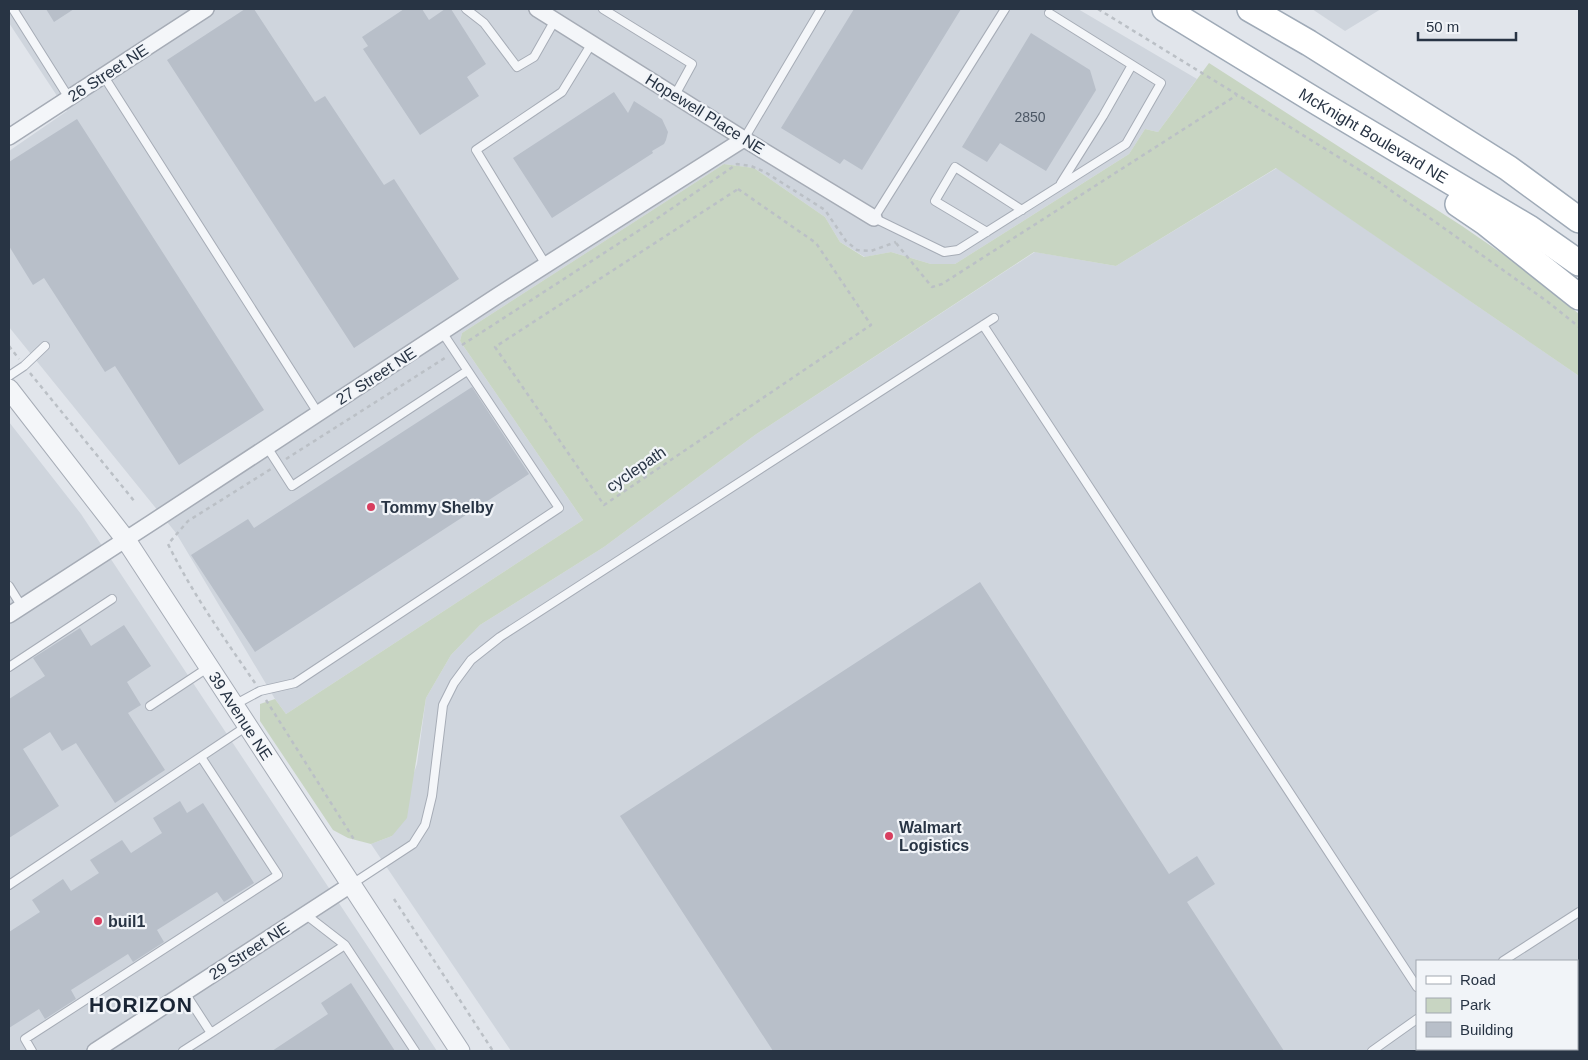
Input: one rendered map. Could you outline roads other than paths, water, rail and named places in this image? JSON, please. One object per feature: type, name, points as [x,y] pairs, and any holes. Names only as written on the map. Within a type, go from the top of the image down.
[{"type":"main road","name":"McKnight Boulevard NE","points":[[1165,9],[1529,228],[1579,263]]},
{"type":"main road","points":[[1250,9],[1309,43],[1508,168],[1579,220]]},
{"type":"main road","points":[[1319,103],[1342,128],[1486,223],[1579,297]]},
{"type":"main road","points":[[1508,168],[1545,176],[1579,200]]},
{"type":"street","name":"26 Street NE","points":[[9,137],[206,9]]},
{"type":"street","name":"Hopewell Place NE","points":[[537,9],[874,218]]},
{"type":"street","name":"27 Street NE","points":[[9,615],[442,332],[744,139]]},
{"type":"street","name":"39 Avenue NE","points":[[9,389],[126,540],[460,1051]]},
{"type":"street","name":"29 Street NE","points":[[95,1051],[352,884]]},
{"type":"lane","points":[[13,9],[69,98]]},
{"type":"lane","points":[[466,9],[484,23],[517,67],[534,57],[555,20]]},
{"type":"lane","points":[[603,9],[692,64],[675,95]]},
{"type":"lane","points":[[744,139],[821,9]]},
{"type":"lane","points":[[1005,9],[874,218],[944,252],[958,250],[1126,144],[1161,83],[1050,13]]},
{"type":"lane","points":[[546,265],[476,150],[562,92],[592,43]]},
{"type":"lane","points":[[1059,186],[1132,64]]},
{"type":"lane","points":[[102,75],[318,413]]},
{"type":"lane","points":[[987,232],[935,201],[956,167],[1022,210]]},
{"type":"lane","points":[[352,884],[413,844],[425,825],[432,796],[443,705],[454,682],[470,660],[500,637],[994,318]]},
{"type":"lane","points":[[983,325],[1416,985]]},
{"type":"lane","points":[[234,706],[260,691],[295,682],[559,508],[442,332]]},
{"type":"lane","points":[[9,376],[24,366],[45,346]]},
{"type":"lane","points":[[267,447],[292,486],[467,371]]},
{"type":"lane","points":[[9,586],[22,606]]},
{"type":"lane","points":[[9,667],[112,599]]},
{"type":"lane","points":[[150,706],[209,667]]},
{"type":"lane","points":[[9,885],[247,726]]},
{"type":"lane","points":[[32,1051],[25,1039],[278,875],[201,757]]},
{"type":"lane","points":[[1505,960],[1579,912]]},
{"type":"lane","points":[[305,914],[345,945],[416,1051]]},
{"type":"lane","points":[[183,1051],[345,945]]},
{"type":"lane","points":[[185,993],[211,1033]]},
{"type":"lane","points":[[1372,1051],[1416,1020]]},
{"type":"place","name":"Tommy Shelby","points":[[371,507]]},
{"type":"place","name":"Walmart Logistics","points":[[889,836]]},
{"type":"place","name":"buil1","points":[[98,921]]},
{"type":"district","name":"HORIZON","points":[[141,1004]]}]
